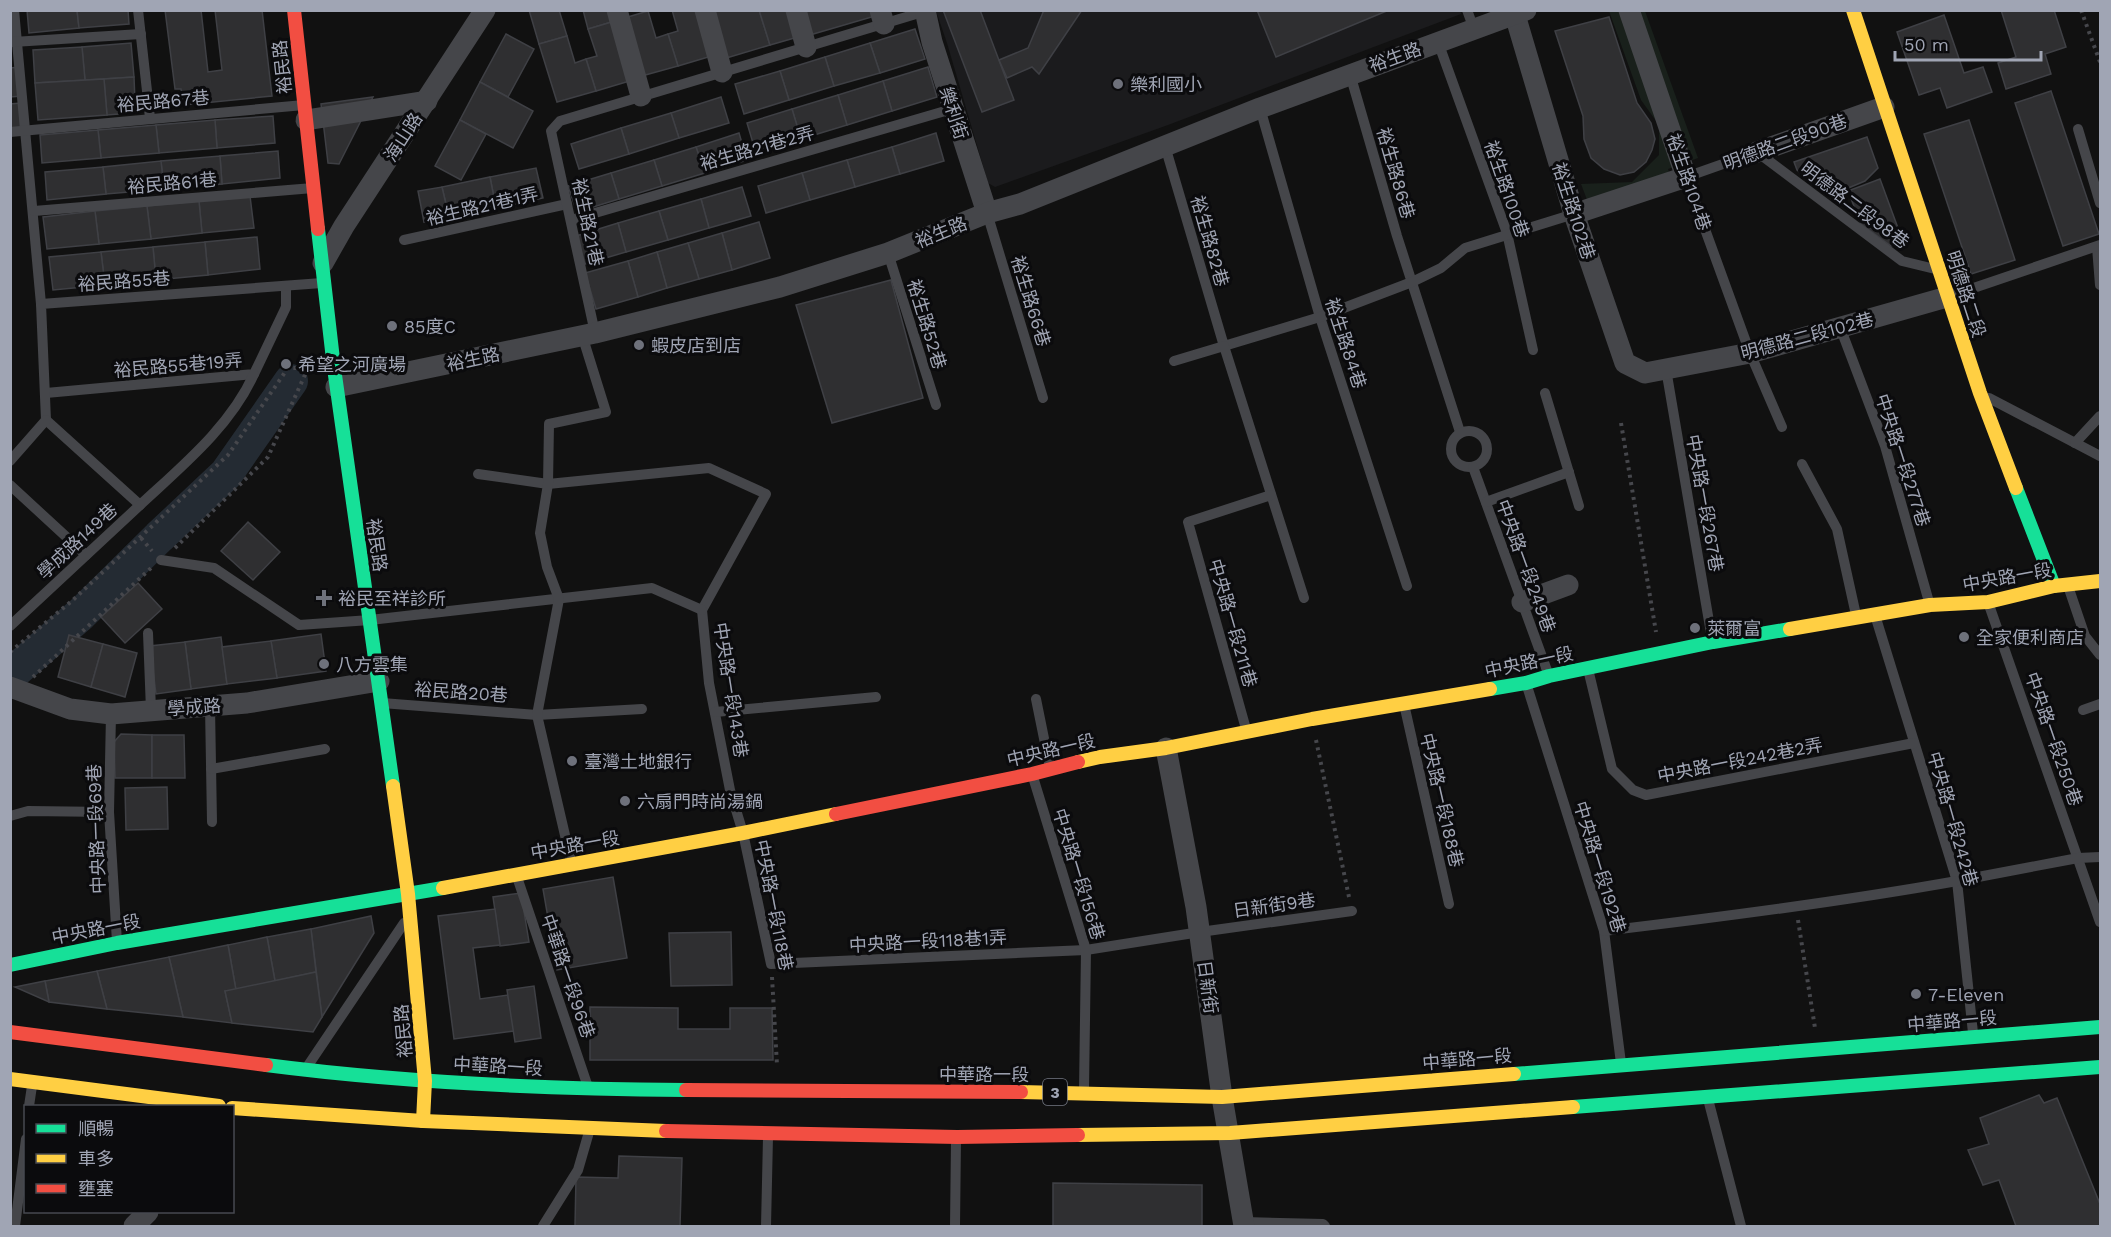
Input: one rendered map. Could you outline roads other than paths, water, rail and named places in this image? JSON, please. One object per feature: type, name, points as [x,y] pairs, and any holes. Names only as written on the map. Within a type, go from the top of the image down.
[{"type":"main road","name":"裕民路","points":[[294,10],[335,378],[408,894],[425,1081],[423,1121]]},
{"type":"main road","name":"明德路二段","points":[[1853,10],[1980,393],[2054,586]]},
{"type":"main road","name":"中央路一段","points":[[10,965],[117,943],[408,894],[743,833],[1032,774],[1100,757],[1166,748],[1312,719],[1526,683],[1549,676],[1713,642],[1930,605],[1988,602],[2054,586],[2100,581]]},
{"type":"main road","name":"中華路一段","points":[[10,1032],[305,1070],[425,1081],[589,1089],[1084,1093],[1222,1097],[1818,1051],[2100,1026]]},
{"type":"main road","points":[[234,1110],[590,1129],[768,1134],[957,1137],[1230,1133],[2100,1067]]},
{"type":"main road","points":[[10,1079],[195,1105]]},
{"type":"street","name":"海山路","points":[[324,273],[344,226],[485,10]]},
{"type":"street","points":[[617,10],[641,96]]},
{"type":"street","points":[[705,10],[722,72]]},
{"type":"street","points":[[796,10],[806,47]]},
{"type":"street","name":"裕生路104巷","points":[[1629,10],[1686,177]]},
{"type":"street","name":"樂利街","points":[[926,11],[932,42],[952,109],[987,213]]},
{"type":"street","name":"裕生路","points":[[335,378],[588,334],[780,287],[888,253],[987,213],[1020,204],[1260,108],[1438,42],[1471,20],[1520,13]]},
{"type":"street","name":"裕生路102巷","points":[[1520,13],[1574,214],[1625,363],[1645,373],[1666,369]]},
{"type":"street","points":[[305,112],[427,100]]},
{"type":"street","name":"明德路二段90巷","points":[[1757,152],[1884,107]]},
{"type":"street","points":[[1574,214],[1686,177]]},
{"type":"street","name":"明德路二段102巷","points":[[1666,369],[1750,353],[1947,297]]},
{"type":"street","points":[[1522,602],[1568,585]]},
{"type":"street","name":"學成路","points":[[14,689],[70,709],[111,714],[247,703],[379,681]]},
{"type":"street","name":"日新街","points":[[1166,748],[1200,932],[1222,1097],[1244,1224]]},
{"type":"street","points":[[134,1227],[147,1213]]},
{"type":"lane","points":[[10,461],[46,420],[34,211],[14,42],[14,10]]},
{"type":"lane","points":[[138,10],[150,118]]},
{"type":"lane","points":[[641,96],[806,47],[882,17],[926,11]]},
{"type":"lane","points":[[14,42],[141,34]]},
{"type":"lane","name":"裕生路100巷","points":[[1438,42],[1507,233],[1533,350]]},
{"type":"lane","name":"裕生路86巷","points":[[1350,74],[1412,282]]},
{"type":"lane","name":"裕生路21巷","points":[[548,484],[549,424],[606,412],[588,334],[571,220],[552,131],[560,121],[641,96]]},
{"type":"lane","name":"裕生路84巷","points":[[1260,108],[1320,317],[1407,586]]},
{"type":"lane","name":"裕生路21巷2弄","points":[[571,220],[952,109]]},
{"type":"lane","name":"裕民路67巷","points":[[10,132],[150,118],[305,112]]},
{"type":"lane","points":[[2078,129],[2100,203]]},
{"type":"lane","name":"裕生路82巷","points":[[1165,146],[1224,346],[1304,598]]},
{"type":"lane","name":"明德路二段90巷","points":[[1686,177],[1757,152]]},
{"type":"lane","name":"明德路二段98巷","points":[[1757,152],[1902,261],[1939,269]]},
{"type":"lane","name":"裕生路104巷","points":[[1686,177],[1750,353],[1782,427]]},
{"type":"lane","name":"裕民路61巷","points":[[34,211],[313,188]]},
{"type":"lane","name":"裕生路21巷1弄","points":[[404,240],[567,204]]},
{"type":"lane","name":"裕生路66巷","points":[[987,213],[1043,398]]},
{"type":"lane","points":[[1174,361],[1320,317],[1412,282],[1441,268],[1465,248],[1507,233],[1574,214]]},
{"type":"lane","points":[[1947,297],[2099,246],[2100,285]]},
{"type":"lane","name":"裕生路52巷","points":[[888,253],[936,405]]},
{"type":"lane","name":"裕民路55巷","points":[[41,304],[286,286],[324,273]]},
{"type":"lane","points":[[1412,282],[1460,432]]},
{"type":"lane","name":"裕民路55巷19弄","points":[[46,393],[254,375],[286,308],[286,286]]},
{"type":"lane","name":"中央路一段277巷","points":[[1840,327],[1884,446],[1930,605]]},
{"type":"lane","name":"中央路一段267巷","points":[[1666,369],[1713,642]]},
{"type":"lane","name":"學成路149巷","points":[[10,626],[211,438],[249,386],[254,375]]},
{"type":"lane","points":[[1545,393],[1579,506]]},
{"type":"lane","points":[[1980,393],[2100,456]]},
{"type":"lane","points":[[2075,442],[2100,416]]},
{"type":"lane","points":[[46,420],[140,505]]},
{"type":"lane","points":[[1460,432],[1478,433],[1486,442],[1486,455],[1479,465],[1461,466],[1456,463],[1450,452],[1452,441],[1460,432]]},
{"type":"lane","points":[[1802,464],[1837,530],[1857,618]]},
{"type":"lane","name":"中央路一段249巷","points":[[1473,467],[1549,676]]},
{"type":"lane","name":"中央路一段143巷","points":[[548,484],[709,468],[766,494],[702,610],[709,684],[730,790],[743,833]]},
{"type":"lane","points":[[1486,502],[1569,472]]},
{"type":"lane","points":[[478,474],[548,484],[540,533],[547,567],[559,599],[537,715],[572,864]]},
{"type":"lane","points":[[10,485],[86,555]]},
{"type":"lane","name":"中央路一段211巷","points":[[1247,732],[1188,522],[1271,495]]},
{"type":"lane","points":[[161,560],[214,568],[299,625],[370,620],[652,588],[702,610]]},
{"type":"lane","points":[[2068,585],[2085,636],[2100,655]]},
{"type":"lane","name":"中央路一段250巷","points":[[1988,602],[2100,922]]},
{"type":"lane","name":"中央路一段242巷","points":[[1875,615],[1957,881],[1974,1038]]},
{"type":"lane","points":[[148,633],[151,710]]},
{"type":"lane","name":"中央路一段242巷2弄","points":[[1588,668],[1612,769],[1633,790],[1646,795],[1914,743]]},
{"type":"lane","name":"中央路一段192巷","points":[[1526,683],[1604,931],[1622,1065]]},
{"type":"lane","points":[[715,712],[876,698]]},
{"type":"lane","points":[[1036,699],[1050,768]]},
{"type":"lane","name":"裕民路20巷","points":[[382,703],[537,715],[642,709]]},
{"type":"lane","name":"中央路一段188巷","points":[[1404,704],[1449,904]]},
{"type":"lane","points":[[2083,710],[2100,704]]},
{"type":"lane","points":[[210,706],[212,822]]},
{"type":"lane","name":"中央路一段69巷","points":[[111,714],[109,812],[117,943]]},
{"type":"lane","points":[[211,769],[325,749]]},
{"type":"lane","name":"中央路一段156巷","points":[[1032,774],[1086,950],[1084,1093]]},
{"type":"lane","points":[[10,816],[28,811],[109,812]]},
{"type":"lane","name":"中央路一段118巷","points":[[743,833],[771,964]]},
{"type":"lane","points":[[1978,877],[2078,858],[2100,857]]},
{"type":"lane","name":"中華路一段96巷","points":[[516,874],[589,1089]]},
{"type":"lane","points":[[1604,931],[1796,907],[1957,881]]},
{"type":"lane","name":"日新街9巷","points":[[1086,950],[1352,911]]},
{"type":"lane","points":[[305,1070],[410,914]]},
{"type":"lane","name":"中央路一段118巷1弄","points":[[771,964],[1086,950]]},
{"type":"lane","points":[[29,1105],[32,1082]]},
{"type":"lane","points":[[1707,1096],[1741,1227]]},
{"type":"lane","points":[[543,1227],[578,1170],[590,1129]]},
{"type":"lane","points":[[766,1227],[768,1134]]},
{"type":"lane","points":[[955,1227],[957,1137]]},
{"type":"lane","points":[[15,1227],[24,1155]]},
{"type":"lane","points":[[1244,1224],[1323,1224],[1325,1227]]},
{"type":"waterway","points":[[10,675],[81,614],[226,474],[291,381]]},
{"type":"place","name":"樂利國小","points":[[1118,84]]},
{"type":"place","name":"85度C","points":[[392,326]]},
{"type":"place","name":"蝦皮店到店","points":[[639,345]]},
{"type":"place","name":"希望之河廣場","points":[[286,364]]},
{"type":"place","name":"裕民至祥診所","points":[[324,598]]},
{"type":"place","name":"萊爾富","points":[[1695,628]]},
{"type":"place","name":"全家便利商店","points":[[1964,637]]},
{"type":"place","name":"八方雲集","points":[[324,664]]},
{"type":"place","name":"臺灣土地銀行","points":[[572,761]]},
{"type":"place","name":"六扇門時尚湯鍋","points":[[625,801]]},
{"type":"place","name":"7-Eleven","points":[[1916,994]]}]
